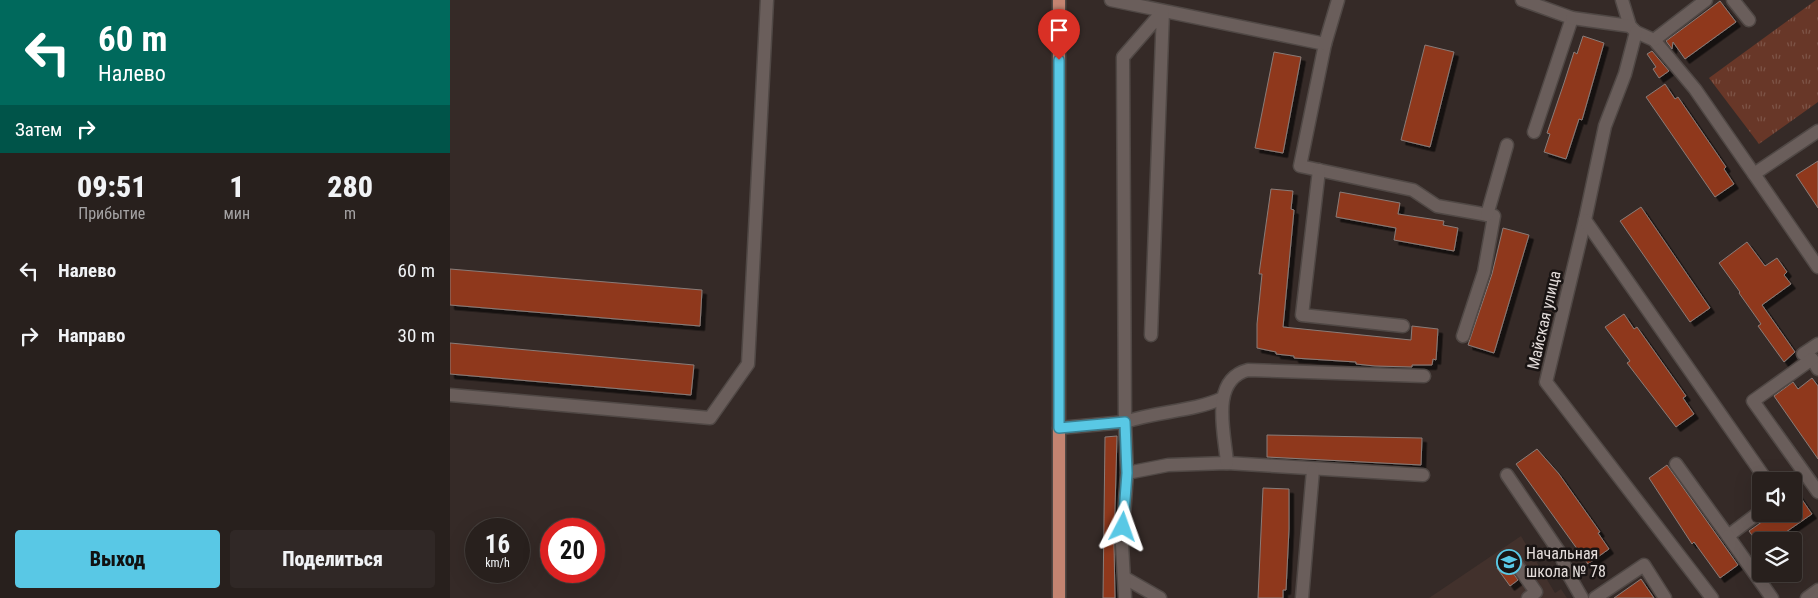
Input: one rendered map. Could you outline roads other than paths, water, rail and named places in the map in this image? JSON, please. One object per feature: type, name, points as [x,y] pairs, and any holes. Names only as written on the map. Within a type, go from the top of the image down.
[{"type":"main road","points":[[1059,0],[1059,598]]},
{"type":"street","points":[[450,395],[710,418],[748,364],[768,0]]},
{"type":"street","points":[[1113,0],[1325,44]]},
{"type":"street","points":[[1338,0],[1325,44],[1300,166],[1412,190],[1437,206],[1494,216],[1484,272],[1463,336]]},
{"type":"street","points":[[1522,0],[1572,18],[1633,29],[1654,40],[1695,89],[1818,267]]},
{"type":"street","points":[[1622,0],[1633,29]]},
{"type":"street","points":[[1654,40],[1706,0]]},
{"type":"street","points":[[1733,0],[1749,20]]},
{"type":"street","points":[[1151,335],[1163,11]]},
{"type":"street","points":[[1125,598],[1122,545],[1127,473],[1125,422],[1123,57],[1163,11]]},
{"type":"street","points":[[1534,132],[1572,18]]},
{"type":"street","name":"Майская улица","points":[[1633,29],[1625,74],[1605,126],[1585,220],[1546,382],[1712,598]]},
{"type":"street","points":[[1754,174],[1818,131]]},
{"type":"street","points":[[1487,215],[1506,145]]},
{"type":"street","points":[[1319,170],[1302,315],[1403,326]]},
{"type":"street","points":[[1585,220],[1761,472]]},
{"type":"street","points":[[1818,344],[1803,354],[1815,364],[1753,402],[1818,492]]},
{"type":"street","points":[[1227,463],[1222,398],[1230,379],[1237,372],[1248,370],[1424,376]]},
{"type":"street","points":[[1059,428],[1125,422],[1144,416],[1207,405],[1222,398]]},
{"type":"street","points":[[1127,473],[1168,465],[1227,463],[1313,470],[1423,475]]},
{"type":"street","points":[[1676,464],[1772,598]]},
{"type":"street","points":[[1302,598],[1313,470]]},
{"type":"street","points":[[1507,475],[1560,553],[1567,572],[1582,598]]},
{"type":"street","points":[[1728,536],[1752,518]]},
{"type":"street","points":[[1512,558],[1536,592],[1528,598]]},
{"type":"street","points":[[1595,598],[1644,565],[1665,598]]},
{"type":"street","points":[[1125,578],[1160,598]]},
{"type":"street","points":[[1807,598],[1818,590]]},
{"type":"place","name":"Начальная школа № 78","points":[[1509,562]]}]
